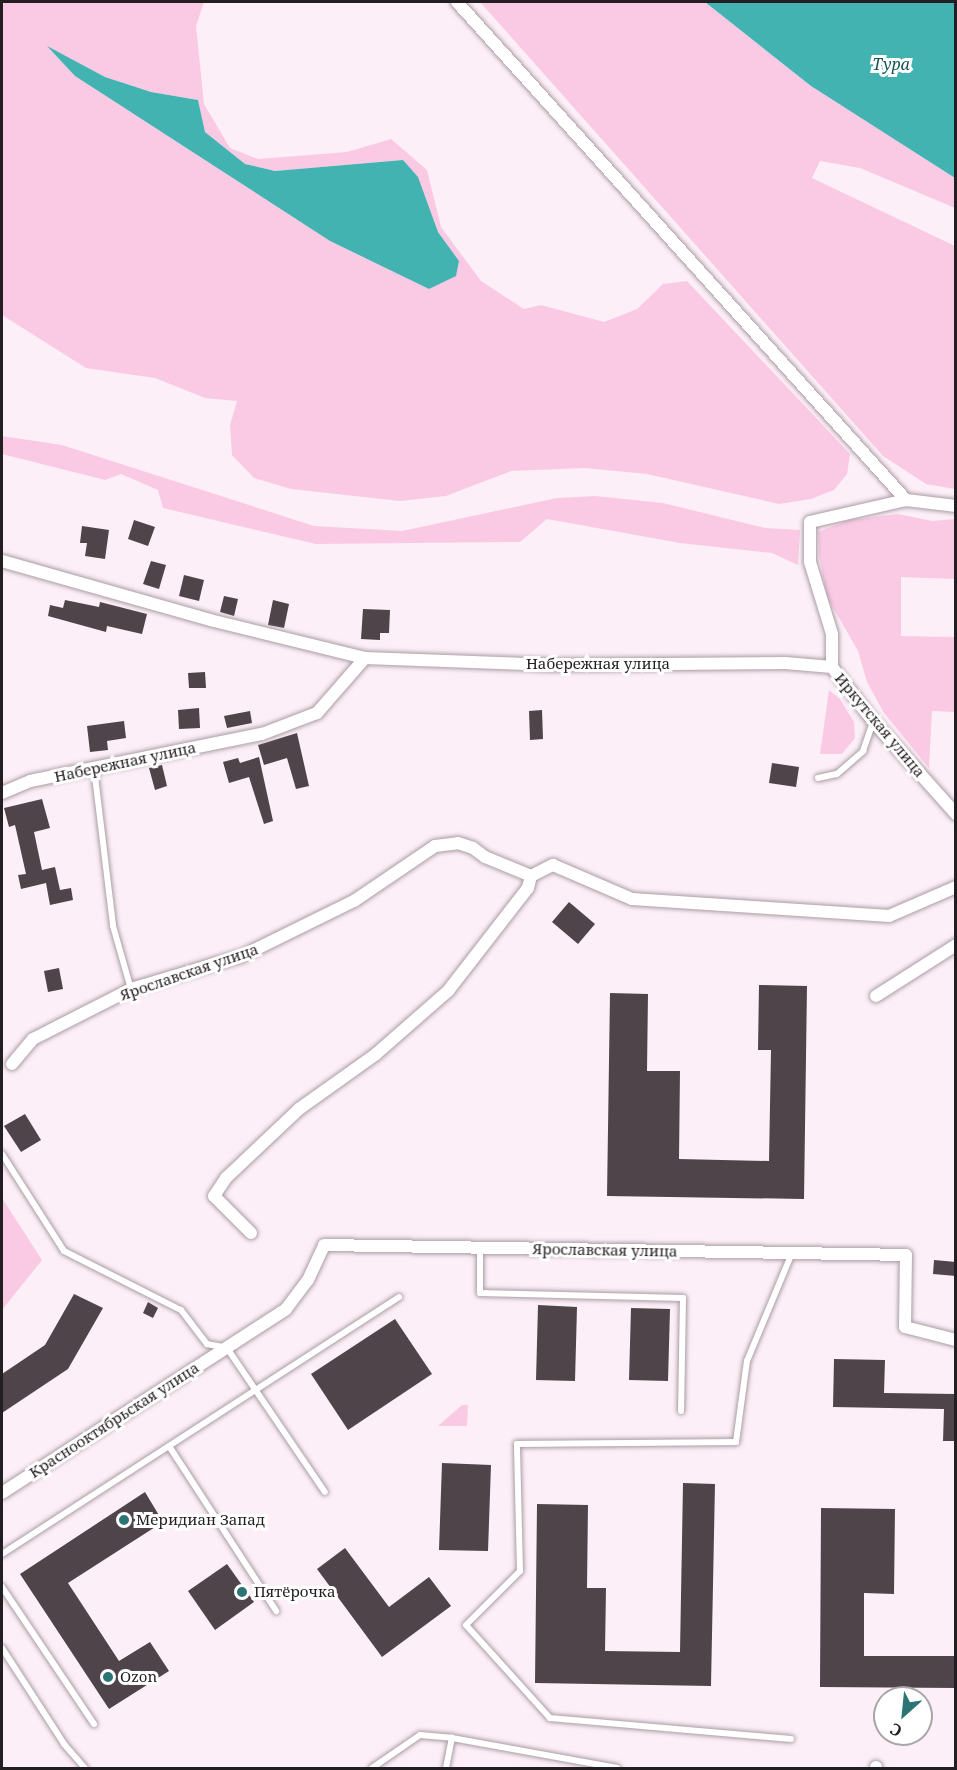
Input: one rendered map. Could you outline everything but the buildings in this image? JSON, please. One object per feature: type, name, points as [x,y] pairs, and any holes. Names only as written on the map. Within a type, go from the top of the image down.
[{"type":"street","points":[[457,2],[906,500],[956,506]]},
{"type":"street","name":"Иркутская улица","points":[[906,500],[810,522],[810,562],[832,634],[832,667],[873,721],[956,814]]},
{"type":"street","name":"Набережная улица","points":[[2,561],[210,620],[365,658],[553,665],[785,663],[832,667]]},
{"type":"street","name":"Набережная улица","points":[[2,793],[30,781],[262,734],[317,713],[365,658]]},
{"type":"street","name":"Ярославская улица","points":[[12,1064],[33,1039],[131,989],[242,956],[354,901],[435,846],[458,843],[531,876]]},
{"type":"street","points":[[251,1233],[214,1196],[226,1178],[299,1109],[376,1054],[448,991],[528,888],[531,876],[553,866],[632,899],[889,916],[956,887]]},
{"type":"street","points":[[876,996],[956,945]]},
{"type":"street","name":"Ярославская улица","points":[[227,1348],[286,1309],[308,1280],[324,1245],[906,1255],[905,1327],[956,1340]]},
{"type":"street","name":"Краснооктябрьская улица","points":[[2,1493],[227,1348]]},
{"type":"lane","points":[[818,778],[837,774],[863,751],[873,721]]},
{"type":"lane","points":[[94,768],[113,926],[131,989]]},
{"type":"lane","points":[[2,1154],[64,1251],[181,1310],[207,1344],[227,1348],[325,1492]]},
{"type":"lane","points":[[480,1248],[480,1293],[683,1298],[681,1411]]},
{"type":"lane","points":[[791,1739],[550,1718],[466,1625],[520,1571],[517,1444],[736,1442],[747,1361],[793,1252]]},
{"type":"lane","points":[[2,1554],[399,1297]]},
{"type":"lane","points":[[169,1446],[276,1611]]},
{"type":"lane","points":[[2,1587],[94,1724]]},
{"type":"lane","points":[[2,1648],[64,1744],[85,1768]]},
{"type":"lane","points":[[372,1768],[420,1736],[452,1738],[618,1768]]},
{"type":"lane","points":[[446,1768],[452,1738]]},
{"type":"shaded area","points":[[204,2],[196,26],[204,104],[230,148],[258,159],[347,152],[391,139],[427,170],[441,227],[481,281],[524,309],[541,305],[604,322],[637,309],[663,284],[687,281],[850,454],[847,474],[834,490],[811,499],[779,504],[647,474],[585,468],[511,471],[446,496],[400,501],[291,489],[254,478],[232,455],[230,425],[237,401],[205,398],[155,378],[86,368],[2,315],[2,3]],"holes":[[[49,48],[105,77],[151,92],[198,100],[205,132],[245,164],[275,171],[403,160],[417,177],[438,232],[459,261],[429,289],[330,241],[75,76]]]},
{"type":"shaded area","points":[[480,2],[705,2],[811,86],[955,178],[955,208],[860,168],[820,161],[812,178],[955,246],[955,489],[926,484],[883,456]]},
{"type":"shaded area","points":[[2,436],[62,445],[314,526],[402,531],[557,498],[595,496],[663,503],[765,528],[800,530],[798,565],[772,553],[680,543],[547,519],[520,542],[316,544],[163,508],[158,490],[121,474],[105,480],[2,454]]},
{"type":"shaded area","points":[[898,514],[932,521],[955,519],[955,579],[901,577],[901,636],[955,637],[955,712],[932,711],[929,768],[884,713],[867,682],[858,651],[827,597],[819,555],[818,532],[849,520]]},
{"type":"shaded area","points":[[829,690],[840,699],[854,722],[855,738],[842,754],[820,754]]},
{"type":"shaded area","points":[[2,1198],[42,1260],[2,1310]]},
{"type":"shaded area","points":[[462,1405],[468,1405],[467,1426],[438,1426]]},
{"type":"water","name":"Тура","points":[[705,2],[955,2],[955,178],[811,86]]},
{"type":"water","points":[[47,46],[105,77],[151,92],[198,100],[205,132],[245,164],[275,171],[403,160],[418,177],[438,232],[459,261],[456,276],[429,289],[330,241],[75,76]]},
{"type":"place","name":"Меридиан Запад","points":[[124,1520]]},
{"type":"place","name":"Пятёрочка","points":[[242,1592]]},
{"type":"place","name":"Ozon","points":[[108,1677]]}]
